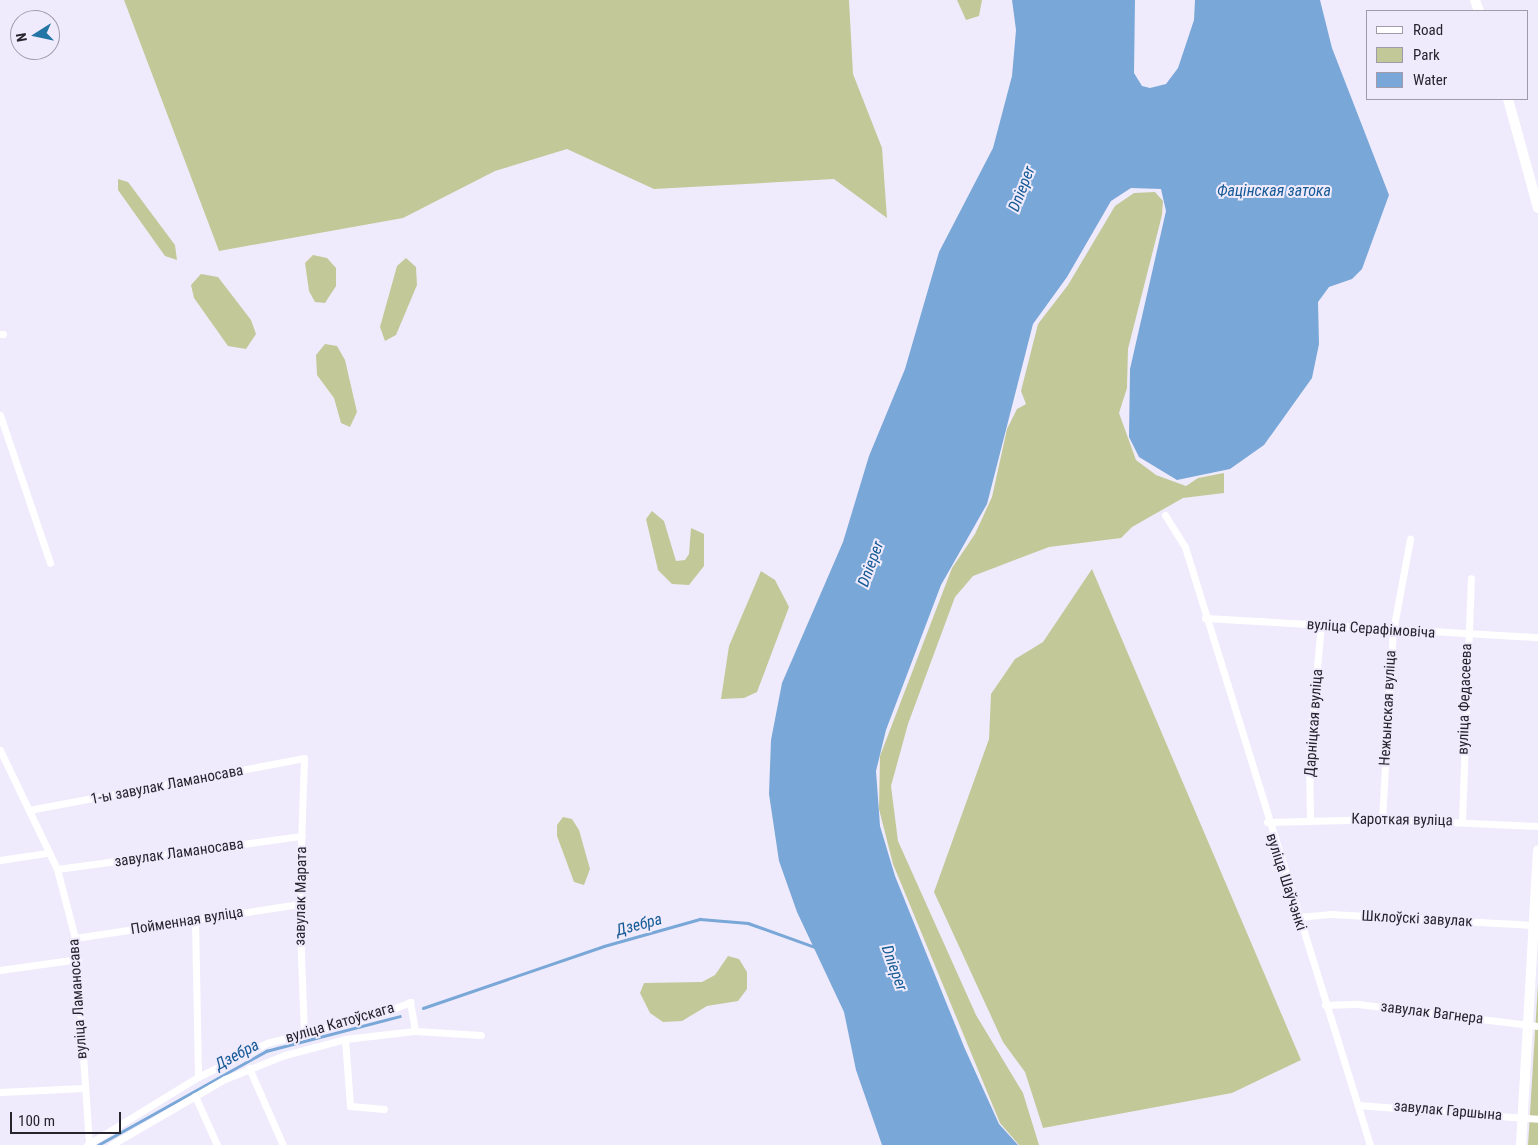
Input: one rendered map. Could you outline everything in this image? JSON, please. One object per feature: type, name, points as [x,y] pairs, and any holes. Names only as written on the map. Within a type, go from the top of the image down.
[{"type":"main road","points":[[1508,100],[1538,208]]},
{"type":"main road","points":[[1521,1145],[1526,1024],[1536,925],[1538,850]]},
{"type":"street","points":[[0,415],[50,562]]},
{"type":"street","name":"вуліца Шаўчэнкі","points":[[1165,515],[1185,546],[1267,822],[1370,1145]]},
{"type":"street","name":"Нежынская вуліца","points":[[1382,820],[1393,631],[1410,539]]},
{"type":"street","name":"вуліца Федасеева","points":[[1462,821],[1471,578]]},
{"type":"street","name":"вуліца Серафімовіча","points":[[1205,618],[1468,636],[1538,638]]},
{"type":"street","name":"Дарніцкая вуліца","points":[[1310,820],[1309,754],[1322,626]]},
{"type":"street","name":"вуліца Ламаносава","points":[[0,750],[56,870],[75,938],[78,959],[88,1144]]},
{"type":"street","name":"1-ы завулак Ламаносава","points":[[29,810],[304,758]]},
{"type":"street","name":"завулак Марата","points":[[304,758],[299,904],[304,1033]]},
{"type":"street","name":"Кароткая вуліца","points":[[1267,822],[1310,820],[1462,821],[1538,826]]},
{"type":"street","name":"завулак Ламаносава","points":[[56,870],[302,836]]},
{"type":"street","points":[[0,860],[47,853]]},
{"type":"street","name":"Пойменная вуліца","points":[[75,938],[299,904]]},
{"type":"street","name":"Шклоўскі завулак","points":[[1297,917],[1330,914],[1536,925]]},
{"type":"street","points":[[195,919],[198,1077]]},
{"type":"street","points":[[0,970],[78,959]]},
{"type":"street","name":"вуліца Катоўскага","points":[[88,1144],[198,1077],[267,1043],[378,1015],[410,1002],[415,1031]]},
{"type":"street","name":"завулак Вагнера","points":[[1325,1005],[1358,1004],[1538,1026]]},
{"type":"street","name":"вуліца Катоўскага","points":[[111,1145],[249,1068],[345,1039],[415,1031],[481,1035]]},
{"type":"street","points":[[345,1039],[350,1106],[384,1109]]},
{"type":"street","points":[[249,1068],[283,1145]]},
{"type":"street","points":[[0,1092],[84,1088]]},
{"type":"street","points":[[196,1096],[217,1145]]},
{"type":"street","name":"завулак Гаршына","points":[[1358,1105],[1538,1119]]},
{"type":"street","points":[[125,1136],[129,1145]]},
{"type":"green space","points":[[124,0],[849,0],[853,74],[882,148],[887,218],[834,179],[654,189],[567,149],[495,171],[403,218],[219,251]]},
{"type":"green space","points":[[957,0],[982,0],[979,16],[966,20]]},
{"type":"green space","points":[[118,179],[128,182],[175,245],[177,260],[165,256],[118,190]]},
{"type":"green space","points":[[1155,192],[1163,201],[1162,215],[1128,349],[1127,388],[1119,413],[1136,460],[1156,475],[1186,486],[1198,478],[1224,473],[1224,493],[1183,498],[1132,527],[1121,538],[1049,547],[973,576],[955,597],[908,724],[891,786],[898,841],[976,1015],[1023,1093],[1039,1145],[1019,1145],[1000,1123],[893,864],[879,809],[880,756],[952,568],[975,534],[992,497],[1007,429],[1017,409],[1026,404],[1021,391],[1038,324],[1068,285],[1115,206],[1134,193]]},
{"type":"green space","points":[[313,255],[327,258],[336,268],[336,286],[325,303],[315,302],[309,291],[305,263]]},
{"type":"green space","points":[[406,258],[416,267],[417,285],[396,335],[385,341],[380,327],[397,266]]},
{"type":"green space","points":[[201,274],[218,277],[251,320],[256,334],[246,349],[228,346],[194,298],[191,285]]},
{"type":"green space","points":[[325,344],[337,346],[345,360],[357,412],[350,427],[341,423],[334,398],[317,375],[316,355]]},
{"type":"green space","points":[[652,511],[664,521],[676,561],[685,560],[689,554],[691,528],[704,534],[704,566],[689,585],[672,584],[658,570],[646,519]]},
{"type":"green space","points":[[1092,569],[1301,1060],[1232,1093],[1043,1128],[1025,1072],[1003,1042],[934,892],[989,739],[991,694],[1015,659],[1043,642]]},
{"type":"green space","points":[[761,571],[775,580],[789,607],[757,692],[744,698],[721,699],[729,646]]},
{"type":"green space","points":[[563,817],[572,819],[579,830],[590,869],[584,885],[574,882],[557,836],[557,825]]},
{"type":"green space","points":[[728,956],[739,959],[747,972],[747,989],[738,1001],[707,1006],[682,1021],[663,1022],[650,1013],[640,993],[644,983],[702,982],[715,975]]},
{"type":"green space","points":[[1538,984],[1538,1145],[1528,1145]]},
{"type":"water","points":[[1012,0],[1135,0],[1134,73],[1142,86],[1150,88],[1166,84],[1178,68],[1194,20],[1195,0],[1320,0],[1332,48],[1389,195],[1362,269],[1352,279],[1329,287],[1318,302],[1319,344],[1312,378],[1264,445],[1230,469],[1177,480],[1139,457],[1129,437],[1130,369],[1166,211],[1161,189],[1131,188],[1111,201],[1067,277],[1033,324],[987,504],[941,585],[886,730],[876,771],[880,826],[895,876],[965,1049],[999,1124],[1018,1145],[882,1145],[856,1070],[844,1012],[797,912],[779,861],[769,794],[771,740],[782,683],[843,542],[869,456],[905,369],[939,252],[993,148],[1012,76],[1016,30]]},
{"type":"waterway","name":"Дзебра","points":[[423,1008],[604,946],[700,919],[748,923],[815,947]]},
{"type":"waterway","name":"Дзебра","points":[[98,1145],[266,1051],[400,1016]]},
{"type":"water label","name":"Dnieper","points":[[1022,189]]},
{"type":"water label","name":"Фацінская затока","points":[[1274,191]]},
{"type":"water label","name":"Dnieper","points":[[871,564]]},
{"type":"water label","name":"Dnieper","points":[[894,968]]}]
